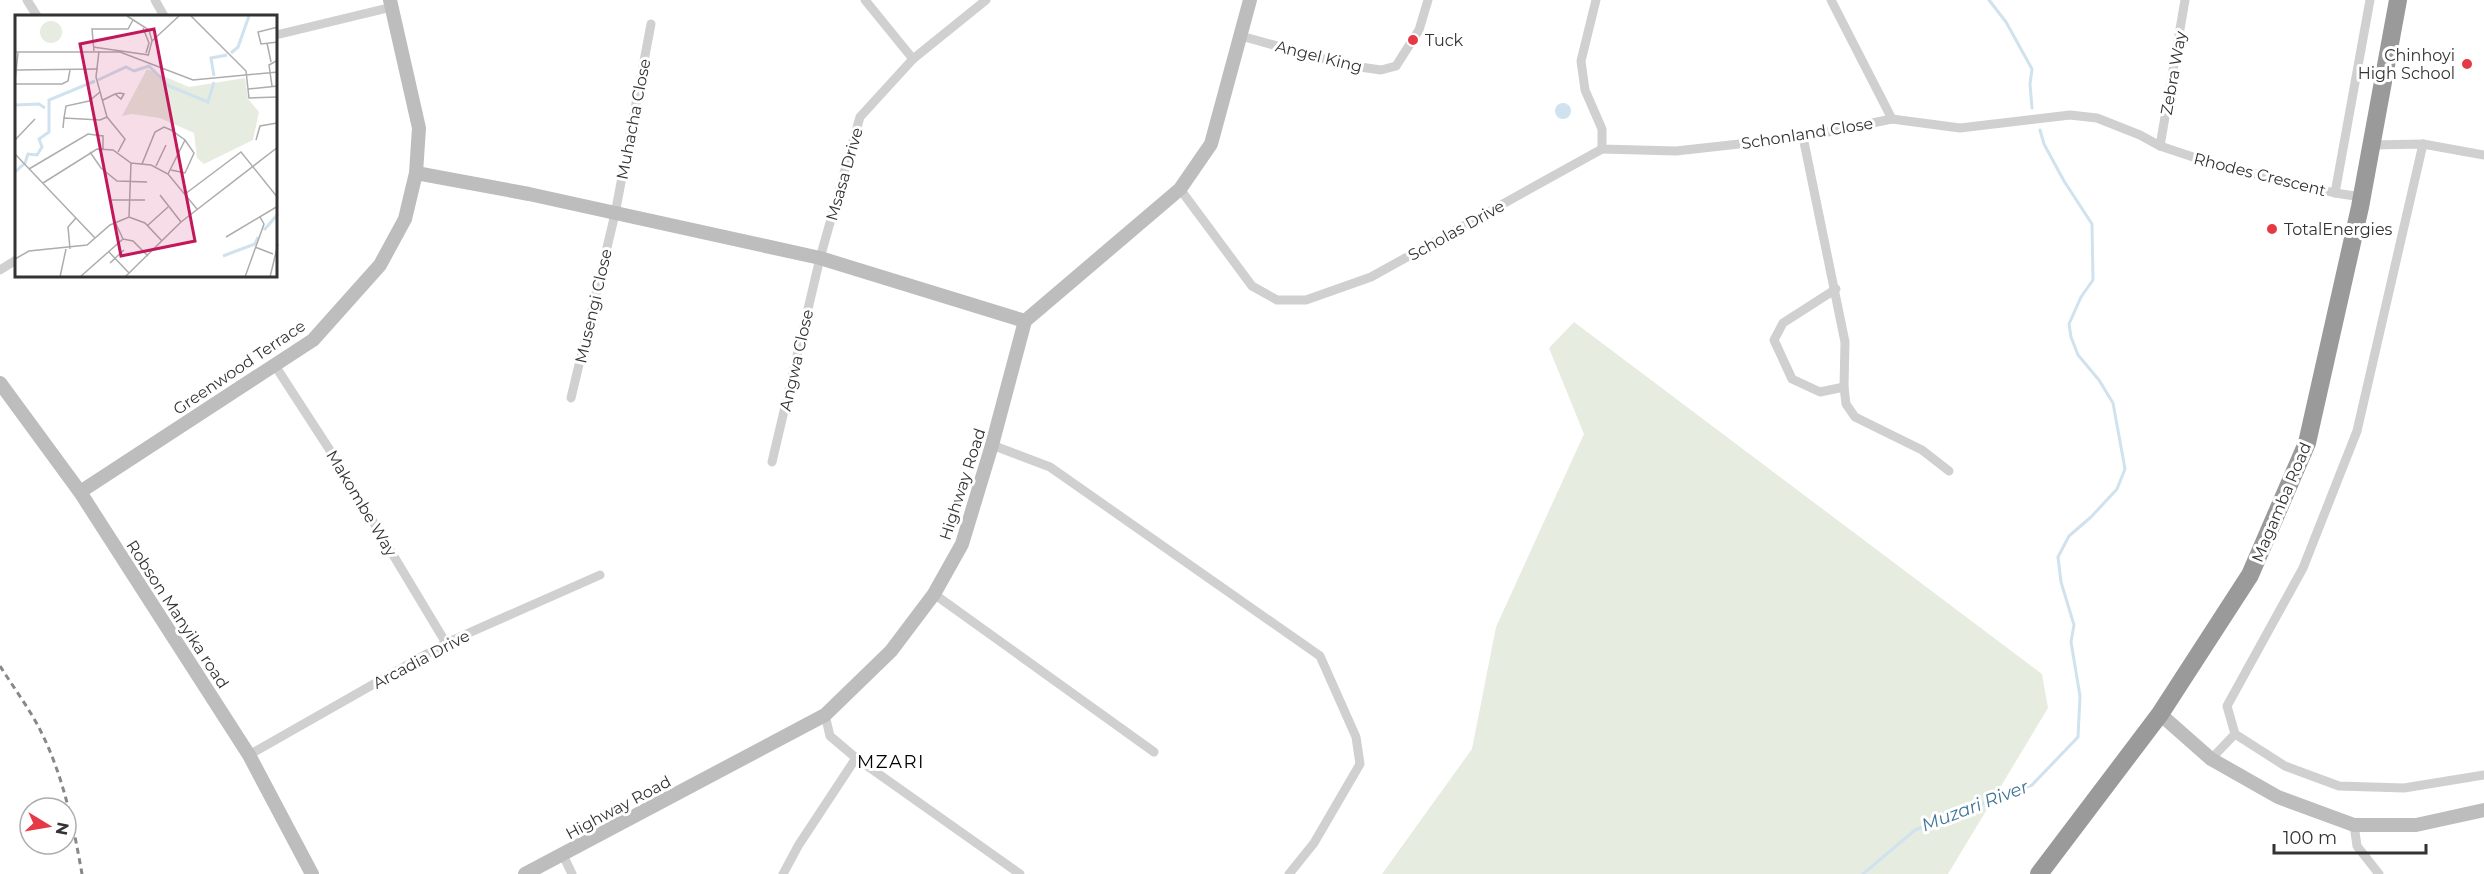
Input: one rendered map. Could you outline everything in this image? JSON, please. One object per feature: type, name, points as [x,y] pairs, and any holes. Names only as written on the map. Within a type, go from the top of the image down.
[{"type":"highway","name":"Magamba Road","points":[[2039,874],[2160,714],[2250,575],[2307,443],[2362,197],[2398,0]]},
{"type":"street","points":[[27,0],[36,15]]},
{"type":"street","points":[[155,0],[163,15]]},
{"type":"street","points":[[864,0],[913,59]]},
{"type":"street","name":"Msasa Drive","points":[[820,258],[860,117],[913,59],[986,0]]},
{"type":"street","points":[[416,172],[529,194],[820,258],[1025,321],[1180,189],[1211,144],[1250,0]]},
{"type":"street","name":"Angel King","points":[[1241,36],[1346,65],[1381,70],[1396,66],[1419,30],[1428,0]]},
{"type":"street","points":[[1596,0],[1581,61],[1585,90],[1602,129],[1602,149]]},
{"type":"street","points":[[1831,0],[1892,119]]},
{"type":"street","name":"Zebra Way","points":[[2160,146],[2185,0]]},
{"type":"street","points":[[2335,193],[2370,0]]},
{"type":"street","points":[[278,34],[391,4]]},
{"type":"street","name":"Greenwood Terrace","points":[[80,492],[313,340],[380,265],[405,219],[416,172],[419,128],[391,4]]},
{"type":"street","name":"Muhacha Close","points":[[615,214],[651,24]]},
{"type":"street","name":"Schonland Close","points":[[1602,149],[1676,151],[1803,137],[1892,119],[1960,128],[2070,115],[2097,118],[2140,135],[2160,146]]},
{"type":"street","points":[[1803,137],[1836,289],[1845,342],[1846,404],[1855,417],[1922,450],[1949,471]]},
{"type":"street","points":[[2372,144],[2423,144],[2484,155]]},
{"type":"street","points":[[2423,144],[2357,431],[2303,568],[2227,706],[2235,734],[2285,766],[2339,786],[2404,788],[2484,775]]},
{"type":"street","name":"Rhodes Crescent","points":[[2160,146],[2211,163],[2335,193],[2362,197]]},
{"type":"street","name":"Scholas Drive","points":[[1180,189],[1252,286],[1277,300],[1305,300],[1371,277],[1602,149]]},
{"type":"street","name":"Musengi Close","points":[[571,398],[615,214]]},
{"type":"street","name":"Angwa Close","points":[[772,462],[820,258]]},
{"type":"street","points":[[0,270],[15,261]]},
{"type":"street","points":[[1836,289],[1783,323],[1774,340],[1792,379],[1820,392],[1844,387]]},
{"type":"street","name":"Highway Road","points":[[525,874],[825,715],[891,651],[934,594],[962,544],[992,445],[1025,321]]},
{"type":"street","name":"Makombe Way","points":[[274,364],[333,455],[446,643]]},
{"type":"street","name":"Robson Manyika road","points":[[0,382],[80,492],[249,755],[312,874]]},
{"type":"street","points":[[992,445],[1050,467],[1320,656],[1356,736],[1360,764],[1314,843],[1289,874]]},
{"type":"street","name":"Arcadia Drive","points":[[249,755],[446,643],[600,576]]},
{"type":"street","points":[[934,594],[1154,752]]},
{"type":"street","points":[[2160,714],[2211,759],[2278,797],[2354,825],[2416,825],[2484,810]]},
{"type":"street","points":[[825,715],[830,736],[856,758],[1020,874]]},
{"type":"street","points":[[2211,759],[2235,734]]},
{"type":"street","points":[[783,874],[798,846],[856,758]]},
{"type":"street","points":[[2354,825],[2357,846],[2379,874]]},
{"type":"street","points":[[562,855],[572,874]]},
{"type":"shaded area","points":[[1574,322],[2042,674],[2048,708],[1948,874],[1382,874],[1472,749],[1496,627],[1584,434],[1549,348]]},
{"type":"water","points":[[1563,103],[1571,111],[1563,119],[1555,111]]},
{"type":"waterway","points":[[1989,0],[2006,22],[2032,69],[2030,84],[2032,108]]},
{"type":"waterway","name":"Muzari River","points":[[1863,874],[1915,830],[2032,785],[2078,737],[2080,696],[2071,642],[2074,625],[2061,582],[2058,557],[2069,536],[2091,517],[2117,489],[2125,469],[2113,403],[2099,380],[2078,355],[2069,324],[2081,297],[2093,280],[2092,224],[2064,181],[2044,144],[2040,130]]},
{"type":"railway","points":[[0,666],[24,702],[46,742],[60,778],[82,874]]},
{"type":"place","name":"Tuck","points":[[1413,40]]},
{"type":"place","name":"Chinhoyi High School","points":[[2467,64]]},
{"type":"place","name":"TotalEnergies","points":[[2272,229]]},
{"type":"district","name":"MZARI","points":[[891,762]]}]
